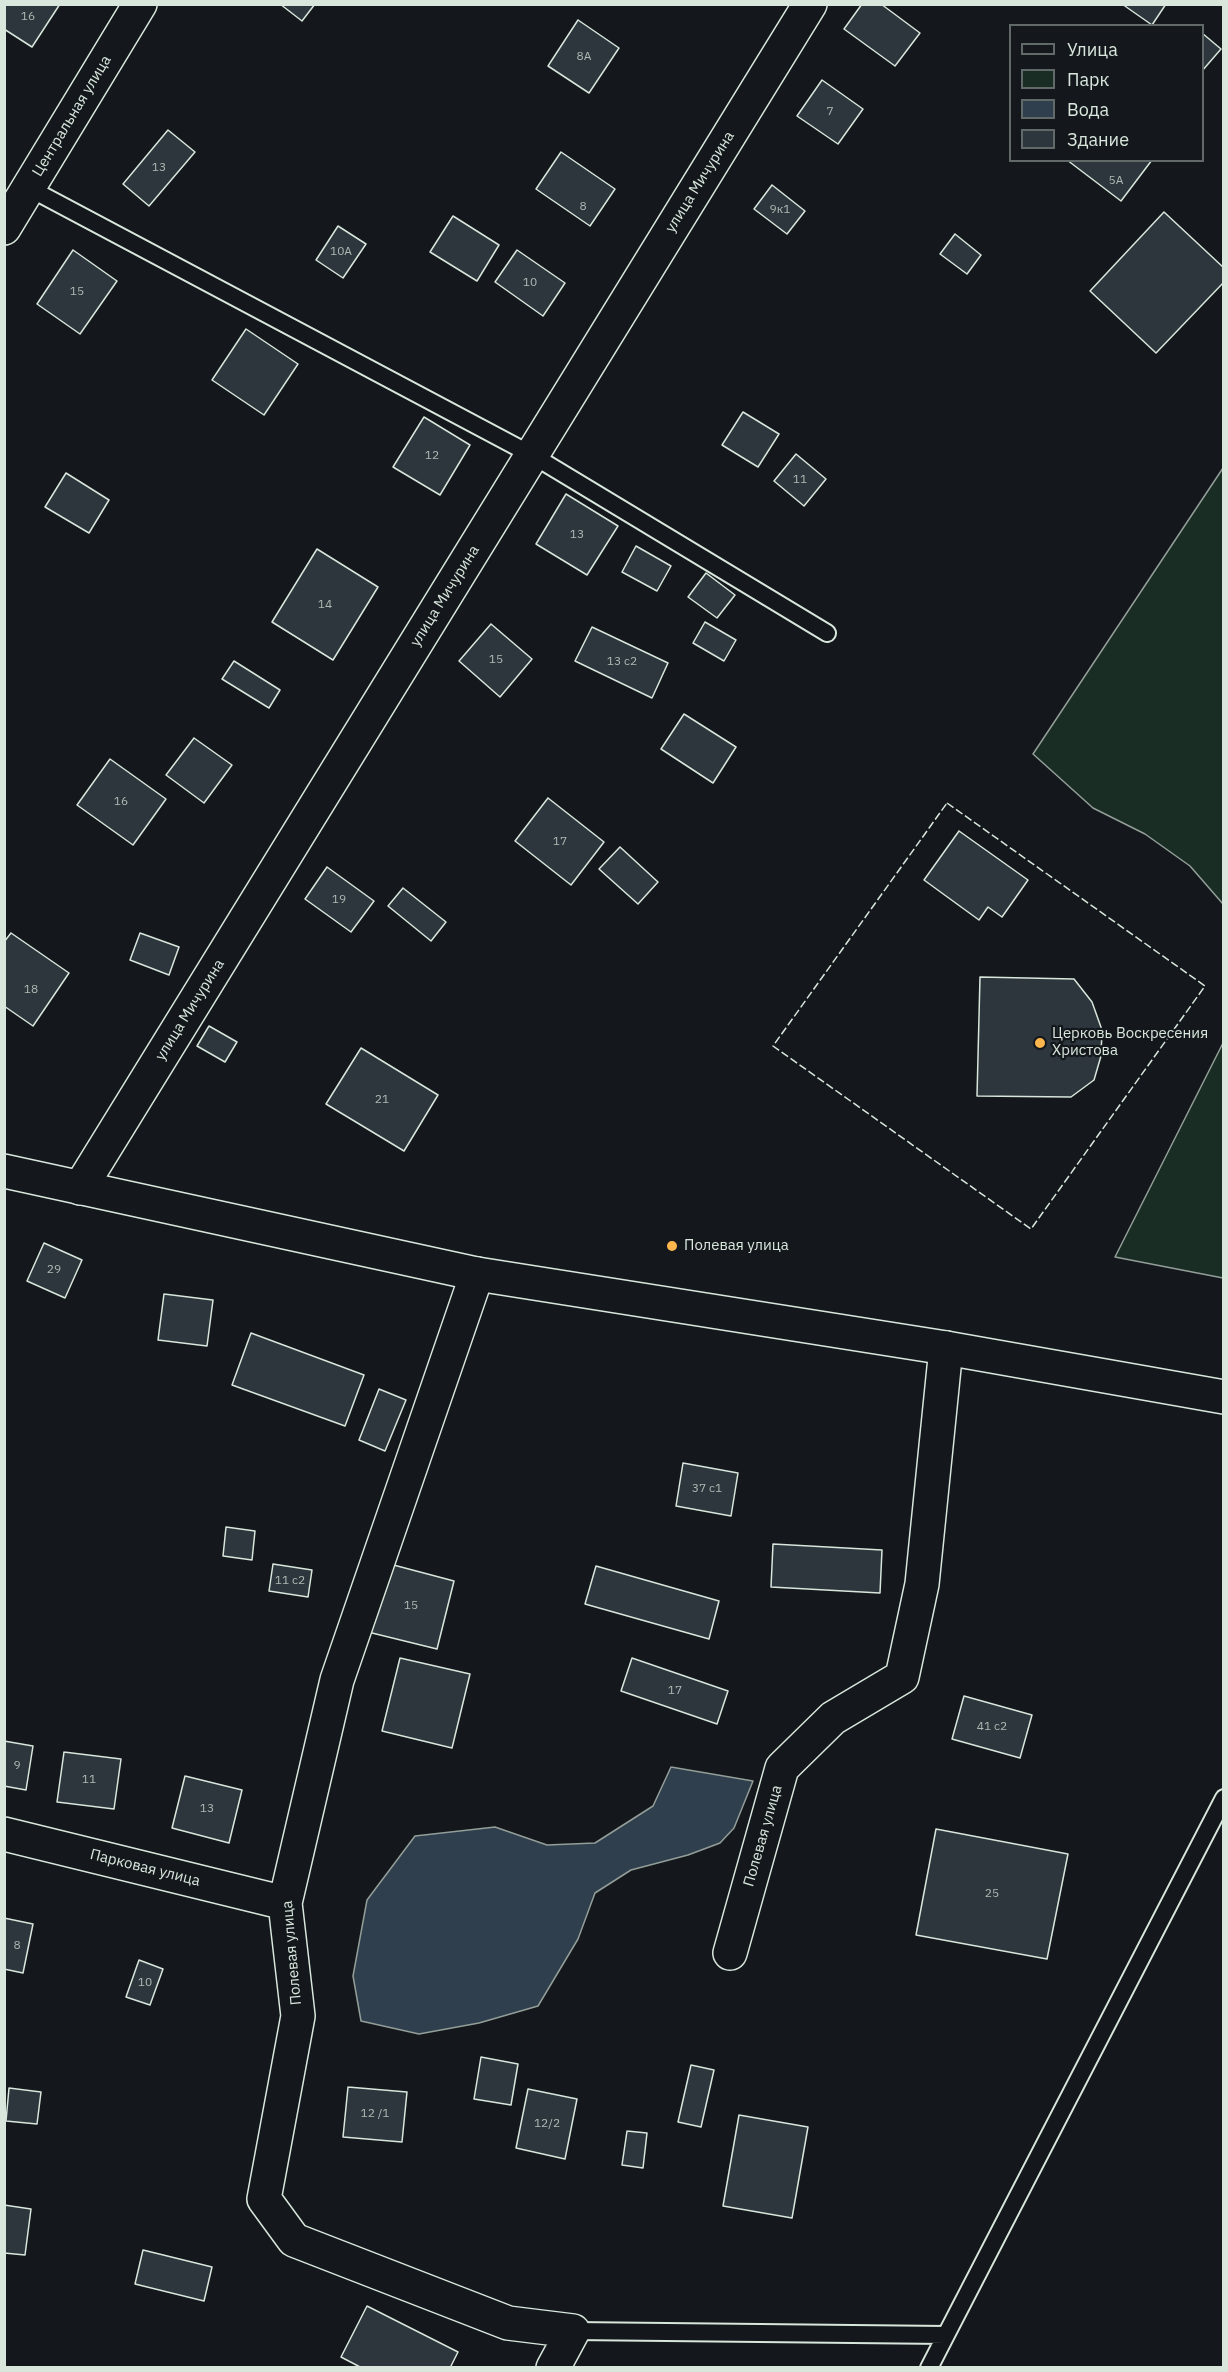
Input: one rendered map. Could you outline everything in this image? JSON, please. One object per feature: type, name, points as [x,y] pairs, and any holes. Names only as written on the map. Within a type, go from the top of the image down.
[{"type":"street","name":"Центральная улица","points":[[4,228],[140,4]]},
{"type":"street","name":"улица Мичурина","points":[[80,1188],[810,4]]},
{"type":"street","points":[[4,1171],[477,1274],[946,1348],[1224,1397]]},
{"type":"street","name":"Полевая улица","points":[[477,1274],[337,1680],[285,1903],[298,2016],[264,2199],[294,2240],[508,2323],[573,2331]]},
{"type":"street","name":"Полевая улица","points":[[730,1953],[782,1768],[834,1718],[902,1677],[922,1584],[946,1348]]},
{"type":"street","name":"Парковая улица","points":[[4,1834],[285,1903]]},
{"type":"street","points":[[553,2367],[573,2331]]},
{"type":"lane","points":[[28,188],[532,455],[827,633]]},
{"type":"lane","points":[[929,2367],[1224,1798]]},
{"type":"lane","points":[[573,2331],[946,2335]]},
{"type":"green space","points":[[1223,468],[1223,904],[1190,866],[1145,834],[1093,808],[1033,754]]},
{"type":"green space","points":[[1223,1043],[1223,1278],[1115,1257]]},
{"type":"water","points":[[671,1767],[753,1781],[734,1828],[720,1843],[688,1855],[631,1870],[595,1893],[578,1939],[538,2006],[479,2023],[419,2034],[361,2021],[353,1976],[367,1900],[415,1836],[495,1827],[547,1845],[595,1843],[653,1806]]},
{"type":"building","points":[[4,4],[60,4],[32,47],[4,29]]},
{"type":"building","points":[[280,4],[315,4],[302,21]]},
{"type":"building","points":[[862,4],[881,4],[920,33],[895,66],[844,29]]},
{"type":"building","points":[[1122,4],[1166,4],[1151,24]]},
{"type":"building","points":[[578,20],[619,48],[589,93],[548,66]]},
{"type":"building","points":[[1204,35],[1221,49],[1204,69]]},
{"type":"building","points":[[822,80],[863,109],[838,144],[797,116]]},
{"type":"building","points":[[168,130],[195,152],[149,206],[123,184]]},
{"type":"building","points":[[561,152],[615,189],[590,226],[536,189]]},
{"type":"building","points":[[1070,162],[1150,162],[1121,201]]},
{"type":"building","points":[[772,185],[805,211],[787,234],[754,209]]},
{"type":"building","points":[[1164,212],[1224,268],[1224,282],[1156,353],[1090,291]]},
{"type":"building","points":[[453,216],[499,245],[477,281],[430,252]]},
{"type":"building","points":[[338,226],[366,244],[343,278],[316,260]]},
{"type":"building","points":[[955,234],[981,255],[967,274],[940,254]]},
{"type":"building","points":[[73,250],[117,281],[80,334],[37,304]]},
{"type":"building","points":[[517,250],[565,283],[543,316],[495,282]]},
{"type":"building","points":[[246,329],[298,364],[264,415],[212,380]]},
{"type":"building","points":[[743,412],[779,434],[758,467],[722,445]]},
{"type":"building","points":[[424,417],[470,445],[440,495],[393,467]]},
{"type":"building","points":[[796,454],[826,479],[804,506],[774,481]]},
{"type":"building","points":[[66,473],[109,500],[89,533],[45,507]]},
{"type":"building","points":[[566,494],[618,526],[587,575],[536,544]]},
{"type":"building","points":[[636,546],[671,566],[657,591],[622,572]]},
{"type":"building","points":[[317,549],[378,587],[333,660],[272,622]]},
{"type":"building","points":[[706,573],[735,595],[717,618],[688,597]]},
{"type":"building","points":[[705,622],[736,640],[724,661],[693,643]]},
{"type":"building","points":[[491,624],[532,659],[500,697],[459,661]]},
{"type":"building","points":[[592,627],[668,663],[652,698],[575,661]]},
{"type":"building","points":[[234,661],[280,690],[269,708],[222,679]]},
{"type":"building","points":[[684,714],[736,747],[713,783],[661,749]]},
{"type":"building","points":[[194,738],[232,765],[204,803],[166,775]]},
{"type":"building","points":[[110,759],[166,799],[133,845],[77,805]]},
{"type":"building","points":[[548,798],[604,842],[571,885],[515,841]]},
{"type":"building","points":[[959,831],[1028,880],[1002,917],[988,907],[979,920],[924,880]]},
{"type":"building","points":[[620,847],[658,882],[638,904],[599,869]]},
{"type":"building","points":[[327,867],[374,901],[351,932],[305,899]]},
{"type":"building","points":[[403,888],[446,922],[431,941],[388,906]]},
{"type":"building","points":[[11,933],[69,973],[33,1026],[4,1006],[4,942]]},
{"type":"building","points":[[140,933],[179,947],[169,975],[130,960]]},
{"type":"building","name":"Церковь Воскресения Христова","points":[[980,977],[1074,979],[1092,1002],[1102,1030],[1101,1056],[1094,1080],[1071,1097],[977,1096]]},
{"type":"building","points":[[209,1026],[237,1042],[225,1062],[197,1046]]},
{"type":"building","points":[[361,1048],[438,1095],[404,1151],[326,1104]]},
{"type":"building","points":[[44,1243],[82,1260],[65,1298],[27,1281]]},
{"type":"building","points":[[164,1294],[213,1300],[207,1346],[158,1340]]},
{"type":"building","points":[[251,1333],[364,1375],[345,1426],[232,1385]]},
{"type":"building","points":[[379,1389],[406,1400],[385,1451],[359,1440]]},
{"type":"building","points":[[683,1463],[738,1473],[731,1516],[676,1506]]},
{"type":"building","points":[[226,1527],[255,1531],[252,1560],[223,1556]]},
{"type":"building","points":[[773,1544],[882,1550],[880,1593],[771,1587]]},
{"type":"building","points":[[386,1563],[454,1581],[437,1649],[368,1632]]},
{"type":"building","points":[[273,1564],[312,1570],[308,1597],[269,1591]]},
{"type":"building","points":[[596,1566],[719,1601],[709,1639],[585,1604]]},
{"type":"building","points":[[400,1658],[470,1674],[452,1748],[382,1731]]},
{"type":"building","points":[[632,1658],[728,1691],[717,1724],[621,1691]]},
{"type":"building","points":[[964,1696],[1032,1715],[1020,1758],[952,1739]]},
{"type":"building","points":[[4,1741],[33,1746],[26,1790],[4,1786]]},
{"type":"building","points":[[64,1752],[121,1759],[114,1809],[57,1802]]},
{"type":"building","points":[[185,1776],[242,1790],[229,1843],[172,1828]]},
{"type":"building","points":[[936,1829],[1068,1854],[1047,1959],[916,1935]]},
{"type":"building","points":[[4,1918],[33,1924],[23,1973],[4,1969]]},
{"type":"building","points":[[139,1960],[163,1969],[150,2005],[126,1997]]},
{"type":"building","points":[[481,2057],[518,2064],[511,2105],[474,2099]]},
{"type":"building","points":[[691,2065],[714,2070],[701,2127],[678,2122]]},
{"type":"building","points":[[348,2087],[407,2092],[402,2142],[343,2137]]},
{"type":"building","points":[[9,2088],[41,2092],[37,2124],[6,2121]]},
{"type":"building","points":[[528,2089],[577,2099],[565,2159],[516,2148]]},
{"type":"building","points":[[739,2115],[808,2127],[792,2218],[723,2206]]},
{"type":"building","points":[[627,2131],[647,2133],[643,2168],[622,2165]]},
{"type":"building","points":[[4,2205],[31,2209],[25,2255],[4,2253]]},
{"type":"building","points":[[143,2250],[212,2267],[204,2301],[135,2284]]},
{"type":"building","points":[[367,2306],[458,2352],[450,2368],[362,2368],[341,2357]]},
{"type":"fence","points":[[947,803],[1205,986],[1031,1229],[773,1046],[947,803]]},
{"type":"place","name":"Церковь Воскресения Христова","points":[[1040,1043]]},
{"type":"place","name":"Полевая улица","points":[[672,1246]]}]
